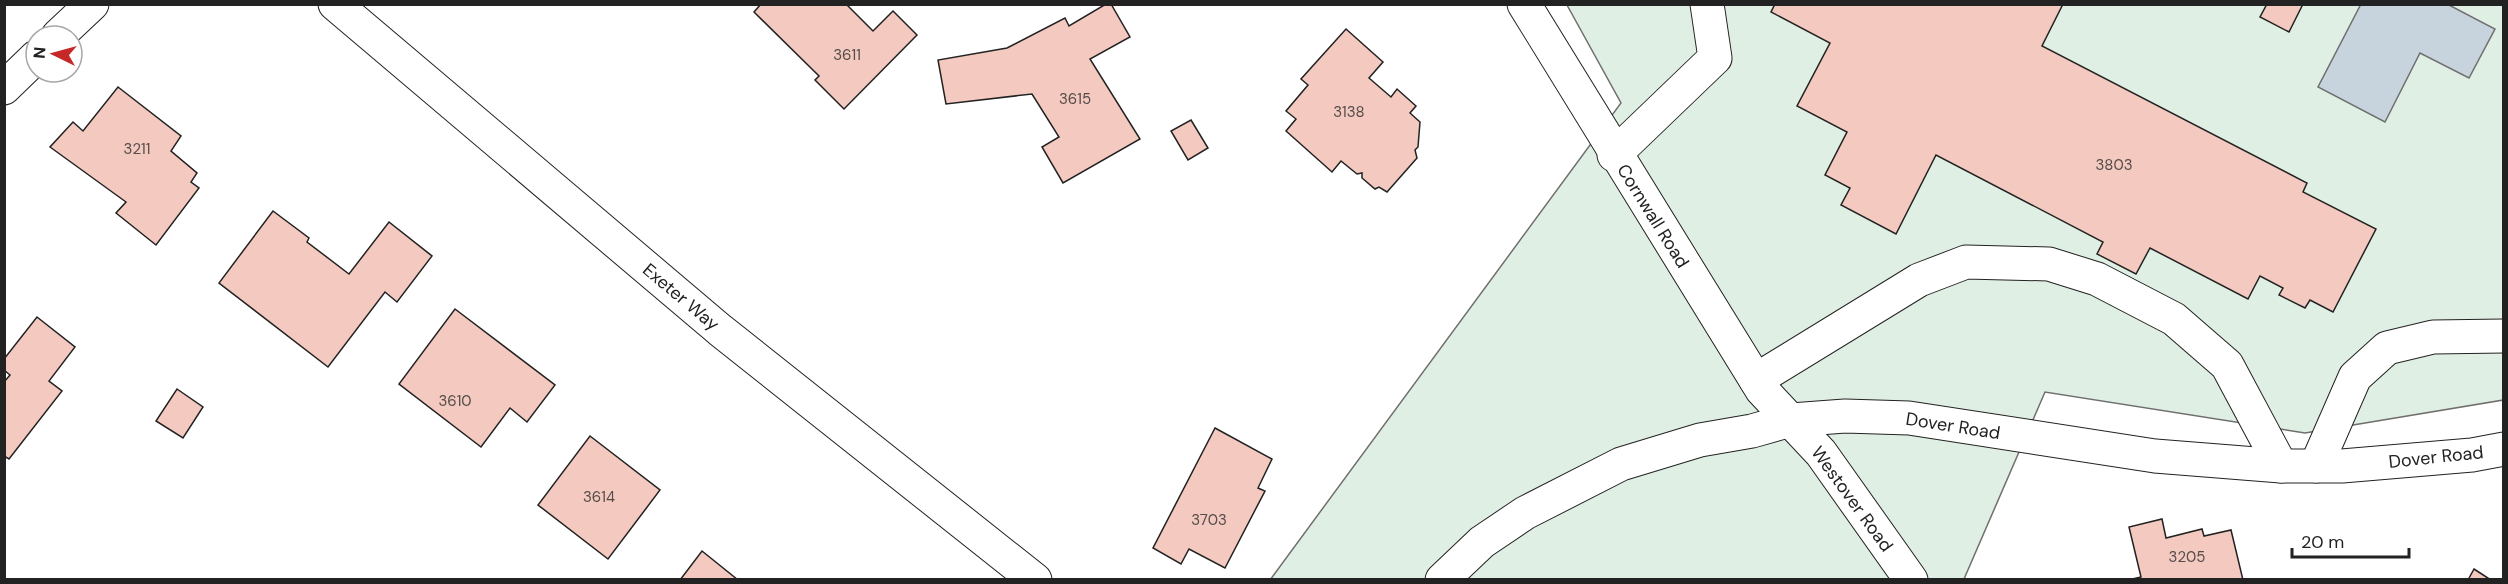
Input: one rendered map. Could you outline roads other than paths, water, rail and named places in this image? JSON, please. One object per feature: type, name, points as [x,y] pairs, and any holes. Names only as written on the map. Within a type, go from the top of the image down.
[{"type":"street","points":[[71,24],[92,4]]},
{"type":"street","name":"Exeter Way","points":[[335,4],[720,330],[1035,579]]},
{"type":"street","name":"Cornwall Road","points":[[1524,4],[1614,155],[1756,380],[1791,420]]},
{"type":"street","points":[[1614,155],[1715,58],[1707,4]]},
{"type":"street","points":[[4,88],[24,69]]},
{"type":"street","points":[[1756,380],[1920,279],[1966,262],[2049,264],[2097,279],[2174,319],[2227,365],[2281,466]]},
{"type":"street","points":[[2316,466],[2355,377],[2387,348],[2433,337],[2504,336]]},
{"type":"street","name":"Dover Road","points":[[1442,579],[1482,542],[1525,513],[1621,464],[1700,440],[1752,431],[1791,420],[1845,416],[1909,418],[2155,456],[2281,466],[2316,466],[2448,457],[2504,449]]},
{"type":"street","name":"Westover Road","points":[[1791,420],[1821,453],[1911,579]]}]
